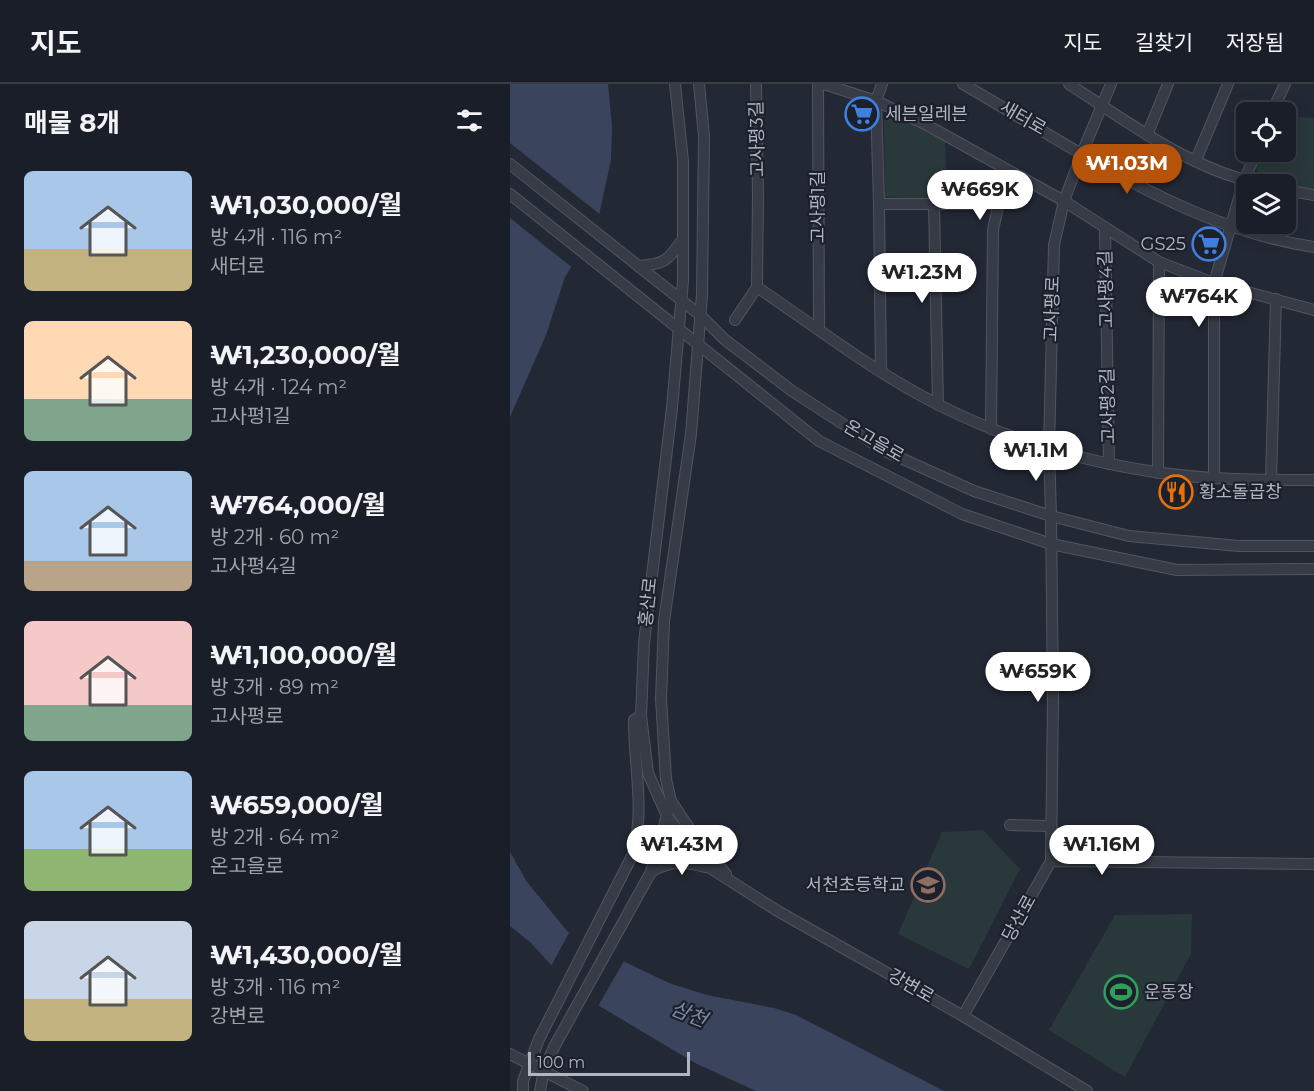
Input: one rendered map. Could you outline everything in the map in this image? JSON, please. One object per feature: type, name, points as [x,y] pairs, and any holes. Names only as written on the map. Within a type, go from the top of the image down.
[{"type":"street","name":"홍산로","points":[[523,1091],[523,1081],[539,1039],[633,854],[639,834],[634,720],[641,716],[644,643],[680,329],[684,239],[683,161],[675,84]]},
{"type":"street","name":"홍산로","points":[[540,1091],[544,1070],[554,1047],[651,872],[671,801],[666,780],[661,699],[664,621],[691,434],[702,295],[704,136],[699,84]]},
{"type":"street","name":"고사평3길","points":[[756,84],[757,286]]},
{"type":"street","name":"고사평1길","points":[[818,84],[819,329]]},
{"type":"street","points":[[824,84],[876,101],[925,124],[1064,201]]},
{"type":"street","points":[[881,371],[876,101],[882,84]]},
{"type":"street","name":"새터로","points":[[963,84],[1159,196],[1231,226],[1277,241],[1314,247]]},
{"type":"street","points":[[1069,84],[1148,135],[1236,178]]},
{"type":"street","name":"고사평로","points":[[1051,544],[1048,447],[1054,245],[1064,201],[1111,84]]},
{"type":"street","points":[[1148,135],[1168,84]]},
{"type":"street","points":[[1277,102],[1285,84]]},
{"type":"street","points":[[1196,160],[1228,85]]},
{"type":"street","name":"온고을로","points":[[510,164],[700,315],[724,339],[792,392],[885,451],[974,491],[1051,516],[1129,536],[1239,546],[1314,546]]},
{"type":"street","points":[[991,429],[993,230],[999,204],[1012,173]]},
{"type":"street","points":[[1296,192],[1314,195]]},
{"type":"street","name":"온고을로","points":[[510,194],[819,441],[962,514],[1051,544],[1177,570],[1314,569]]},
{"type":"street","name":"고사평4길","points":[[1064,201],[1159,262],[1214,283],[1314,310]]},
{"type":"street","points":[[879,204],[999,204]]},
{"type":"street","points":[[934,204],[938,405]]},
{"type":"street","points":[[1214,477],[1214,283],[1236,209]]},
{"type":"street","name":"고사평4길","points":[[1105,229],[1107,349]]},
{"type":"street","points":[[638,266],[659,264],[670,258],[684,239]]},
{"type":"street","points":[[1158,472],[1159,262]]},
{"type":"street","points":[[735,320],[757,286],[881,371],[938,405],[991,429],[1048,447]]},
{"type":"street","points":[[1271,480],[1276,299]]},
{"type":"street","name":"고사평2길","points":[[1107,349],[1109,464]]},
{"type":"street","name":"고사평2길","points":[[1048,447],[1109,464],[1158,472],[1271,480],[1314,480]]},
{"type":"street","points":[[1051,544],[1053,699],[1051,861],[1314,864]]},
{"type":"street","name":"강변로","points":[[641,716],[648,773],[667,816],[696,857],[776,910],[963,1016],[1087,1091]]},
{"type":"street","name":"강변로","points":[[671,801],[699,843],[734,883]]},
{"type":"street","points":[[1010,825],[1051,826]]},
{"type":"street","name":"당산로","points":[[963,1016],[1051,861]]},
{"type":"street","points":[[651,872],[662,865],[679,862],[710,868]]},
{"type":"street","points":[[510,1054],[583,1091]]},
{"type":"shaded area","points":[[893,112],[945,141],[948,200],[885,197],[884,121]]},
{"type":"shaded area","points":[[1296,117],[1314,118],[1314,190],[1296,186],[1296,174],[1259,174],[1255,166],[1256,162],[1296,162]]},
{"type":"shaded area","points":[[983,830],[1020,869],[969,969],[898,934],[942,832]]},
{"type":"shaded area","name":"운동장","points":[[1192,914],[1191,954],[1125,1077],[1049,1030],[1115,915]]},
{"type":"water","points":[[510,84],[608,84],[612,127],[611,160],[599,215],[590,237],[565,277],[546,335],[510,417]]},
{"type":"water","name":"삼천","points":[[510,852],[527,882],[568,932],[585,943],[669,983],[707,995],[774,1008],[796,1015],[944,1091],[756,1091],[695,1063],[601,1007],[564,979],[530,942],[510,926]]},
{"type":"pier","points":[[510,143],[602,216],[593,239],[574,269],[510,218]]},
{"type":"pier","points":[[570,931],[625,959],[597,1008],[562,982],[550,968]]},
{"type":"place","name":"세븐일레븐","points":[[862,114]]},
{"type":"place","name":"GS25","points":[[1209,244]]},
{"type":"place","name":"황소돌곱창","points":[[1176,492]]},
{"type":"place","name":"서천초등학교","points":[[928,885]]},
{"type":"place","name":"운동장","points":[[1121,992]]}]
